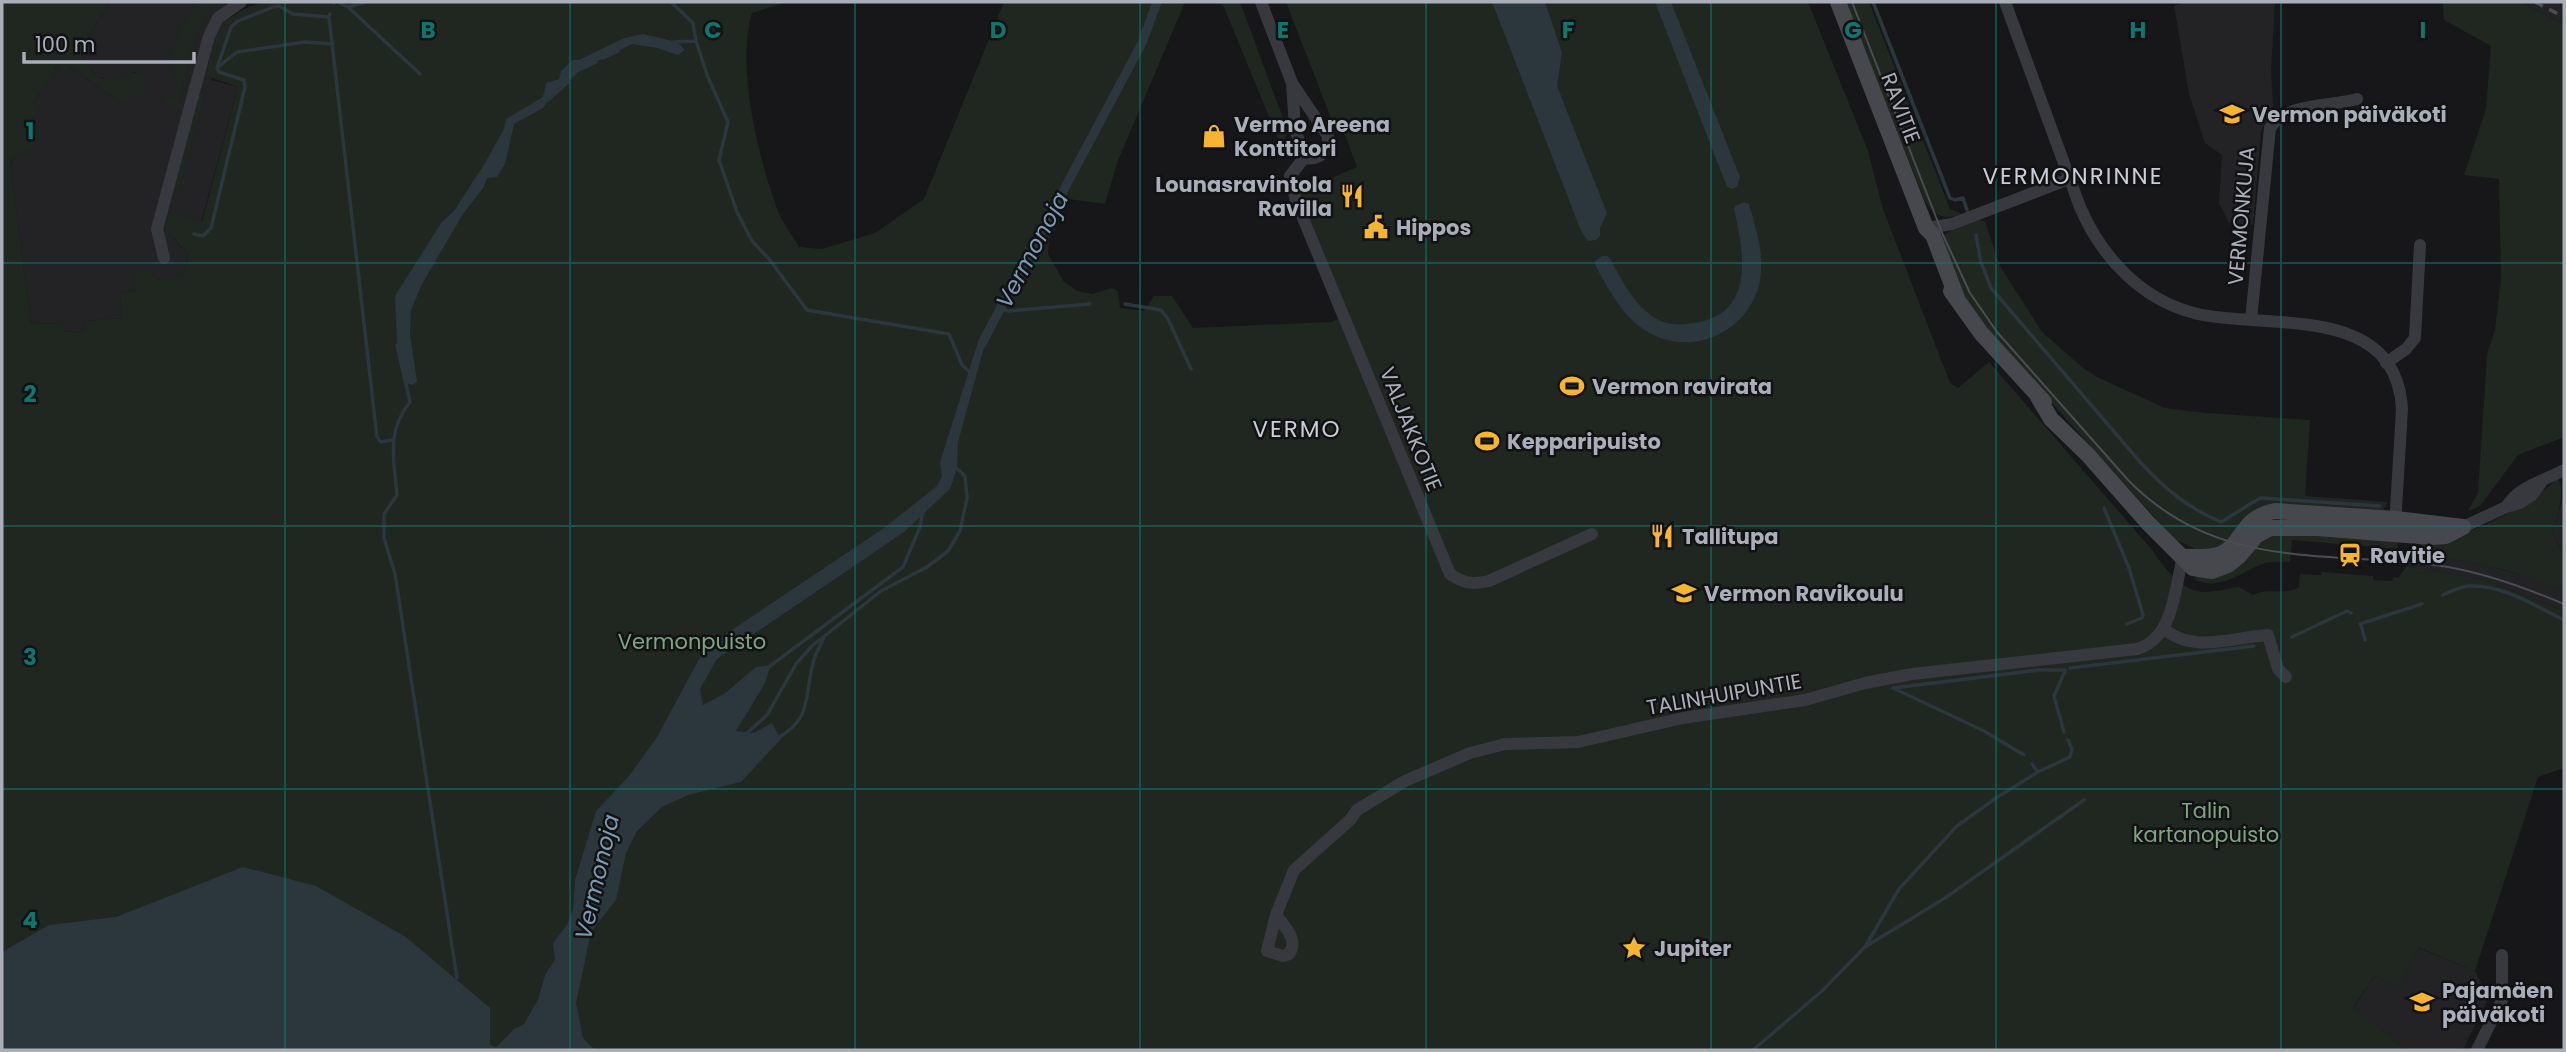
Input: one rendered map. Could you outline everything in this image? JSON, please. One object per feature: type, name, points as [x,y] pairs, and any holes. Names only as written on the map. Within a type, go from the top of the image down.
[{"type":"street","points":[[164,258],[157,229],[209,36],[218,18],[241,2]]},
{"type":"street","points":[[1261,2],[1292,83],[1328,136],[1327,146],[1321,155],[1312,159],[1304,158],[1295,128],[1292,83]]},
{"type":"street","name":"RAVITIE","points":[[1838,2],[1926,229],[1933,235],[1957,298],[1981,333],[2038,397],[2057,412],[2088,455],[2148,523],[2193,568],[2203,571],[2220,569],[2239,556],[2262,531],[2281,526],[2395,527],[2443,536],[2463,527]]},
{"type":"street","points":[[2005,2],[2069,179],[2095,238],[2113,262],[2137,285],[2177,307],[2197,314],[2343,330],[2362,340],[2386,363],[2402,402],[2395,527]]},
{"type":"street","name":"VERMONKUJA","points":[[2251,320],[2270,128],[2287,113],[2357,99]]},
{"type":"street","name":"VALJAKKOTIE","points":[[1304,158],[1290,176],[1303,223],[1450,573],[1462,583],[1489,581],[1592,534]]},
{"type":"street","points":[[1926,229],[1952,224],[2069,179]]},
{"type":"street","points":[[2386,363],[2406,349],[2414,338],[2420,245]]},
{"type":"street","points":[[2463,527],[2506,506],[2521,489],[2541,483],[2564,470]]},
{"type":"street","points":[[2183,557],[2164,629],[2180,639],[2198,643],[2268,635],[2278,669],[2286,677]]},
{"type":"street","name":"TALINHUIPUNTIE","points":[[1276,915],[1294,870],[1350,820],[1357,810],[1405,781],[1470,753],[1505,744],[1578,742],[1672,720],[1805,701],[1865,683],[1912,674],[2137,649],[2154,642],[2164,629]]},
{"type":"street","points":[[2477,1050],[2502,1000],[2502,955]]},
{"type":"shaded area","points":[[110,2],[224,2],[231,16],[211,80],[238,87],[201,223],[174,214],[173,238],[188,254],[187,268],[176,279],[165,282],[146,270],[136,291],[120,293],[122,318],[86,321],[83,333],[63,331],[63,323],[31,324],[10,165],[15,155],[44,133],[31,121],[34,116],[33,103],[57,65],[69,66],[123,104],[136,72],[113,81],[96,76],[82,53],[89,35]]},
{"type":"shaded area","name":"Vermon päiväkoti","points":[[2185,2],[2275,2],[2271,70],[2273,106],[2261,131],[2253,225],[2229,223],[2219,203],[2222,155],[2205,143],[2189,94],[2174,6]]},
{"type":"shaded area","points":[[2521,2],[2564,2],[2564,24]]},
{"type":"shaded area","points":[[2564,483],[2564,556],[2552,531],[2563,498]]},
{"type":"shaded area","points":[[2411,552],[2479,563],[2542,581],[2564,592],[2564,611],[2485,580],[2407,566],[2407,554]]},
{"type":"shaded area","name":"Pajamäen päiväkoti","points":[[2417,947],[2475,971],[2489,997],[2463,1050],[2406,1050],[2353,1008],[2375,976],[2401,985]]},
{"type":"green space","points":[[3,2],[110,2],[89,35],[82,53],[90,69],[98,77],[107,79],[132,73],[141,73],[148,77],[143,95],[131,96],[123,104],[69,66],[66,71],[56,65],[56,70],[33,103],[39,108],[31,121],[44,133],[32,149],[15,155],[10,164],[31,324],[63,323],[63,331],[83,333],[86,321],[122,318],[120,293],[135,291],[134,271],[146,270],[153,276],[167,280],[174,279],[184,270],[188,254],[168,232],[166,219],[174,214],[202,222],[238,87],[207,76],[211,57],[218,35],[228,20],[262,2],[787,2],[752,13],[746,60],[751,112],[763,163],[782,219],[799,247],[822,249],[875,233],[924,199],[1004,2],[1185,2],[1117,163],[1105,204],[1068,199],[1049,240],[1048,254],[1064,282],[1077,291],[1092,294],[1112,288],[1118,291],[1120,308],[1144,311],[1154,296],[1172,296],[1193,328],[1331,322],[1349,315],[1299,192],[1357,167],[1345,135],[1336,131],[1286,2],[1808,2],[1868,151],[1883,209],[1950,383],[1958,388],[1989,362],[2168,571],[2182,584],[2197,591],[2209,592],[2239,587],[2253,595],[2288,591],[2299,587],[2300,574],[2321,575],[2321,572],[2373,576],[2373,580],[2393,581],[2393,577],[2398,578],[2407,566],[2485,580],[2564,611],[2564,768],[2538,777],[2475,971],[2418,947],[2401,986],[2375,976],[2353,1007],[2406,1050],[2,1050]]},
{"type":"green space","points":[[198,2],[216,2],[196,37],[178,105],[165,104],[165,96],[174,99],[175,93],[172,59],[174,44]]},
{"type":"green space","points":[[1218,2],[1240,2],[1288,132],[1284,140],[1279,141],[1224,7]]},
{"type":"green space","points":[[1844,2],[1869,2],[1950,209],[1963,214],[1941,216],[1925,201]]},
{"type":"green space","points":[[2443,2],[2521,2],[2564,24],[2564,437],[2518,455],[2480,506],[2468,511],[2478,493],[2487,354],[2495,330],[2501,279],[2499,179],[2464,175],[2486,109],[2491,46],[2444,20]]},
{"type":"green space","points":[[205,92],[176,201],[172,197],[199,94]]},
{"type":"green space","points":[[1975,218],[1985,222],[2000,266],[2042,332],[2083,368],[2165,408],[2310,420],[2305,496],[2388,502],[2382,512],[2289,507],[2224,546],[2200,551],[2174,539],[1987,331],[1965,299],[1940,237]]},
{"type":"green space","points":[[2558,479],[2561,498],[2552,531],[2564,556],[2564,592],[2493,567],[2419,554],[2421,541],[2457,536],[2487,524],[2526,504]]},
{"type":"green space","points":[[2274,534],[2398,539],[2397,549],[2292,540],[2290,562],[2262,564],[2221,582],[2194,579],[2213,576]]},
{"type":"water","points":[[1152,2],[1162,2],[1146,45],[983,351],[958,442],[957,468],[950,489],[904,532],[717,659],[700,689],[703,705],[724,694],[756,667],[771,665],[764,685],[736,731],[754,733],[772,723],[781,739],[741,782],[688,795],[662,807],[637,831],[626,853],[616,900],[591,932],[576,1003],[583,1038],[595,1050],[2,1050],[2,952],[49,925],[116,917],[243,867],[316,886],[406,937],[490,1008],[490,1045],[496,1047],[514,1029],[524,1024],[538,1000],[545,975],[555,960],[553,943],[567,925],[573,909],[575,880],[596,811],[629,776],[657,737],[705,648],[884,528],[937,486],[942,477],[940,462],[979,339],[1138,41]]},
{"type":"water","points":[[1492,2],[1545,2],[1562,53],[1557,86],[1607,213],[1600,228],[1600,236],[1596,240],[1588,241],[1581,231]]},
{"type":"water","points":[[1655,2],[1671,2],[1740,177],[1737,187],[1727,187]]},
{"type":"water","points":[[643,34],[677,42],[685,50],[678,55],[632,44],[583,68],[550,98],[543,108],[514,124],[505,164],[497,177],[487,178],[484,187],[463,214],[422,284],[411,310],[410,335],[417,381],[413,385],[406,383],[397,341],[395,296],[441,223],[454,211],[485,163],[504,129],[506,119],[543,97],[546,83],[559,79],[561,71],[573,60],[579,60],[624,38]]},
{"type":"water","points":[[1744,202],[1749,204],[1754,220],[1760,248],[1761,276],[1752,302],[1742,317],[1713,337],[1696,341],[1678,342],[1660,338],[1635,323],[1616,300],[1595,261],[1602,256],[1608,256],[1636,301],[1659,320],[1682,324],[1714,317],[1728,307],[1737,294],[1741,279],[1741,244],[1734,209]]},
{"type":"waterway","points":[[338,2],[348,7],[420,74]]},
{"type":"waterway","points":[[348,7],[366,2]]},
{"type":"waterway","points":[[671,2],[693,23],[707,75],[728,122],[719,160],[737,212],[752,241],[807,310],[949,334],[962,365],[971,373]]},
{"type":"waterway","points":[[1873,2],[1950,198],[1963,198],[1967,210]]},
{"type":"waterway","points":[[194,234],[203,236],[211,228],[245,87],[244,80],[219,72],[217,68],[231,27],[238,21],[279,6],[293,14],[329,17]]},
{"type":"waterway","points":[[330,14],[377,437],[381,442],[392,440]]},
{"type":"waterway","points":[[673,42],[696,41]]},
{"type":"waterway","points":[[218,67],[237,52],[305,42],[333,44]]},
{"type":"waterway","points":[[603,58],[618,51]]},
{"type":"waterway","points":[[581,69],[596,62]]},
{"type":"waterway","points":[[548,100],[568,82]]},
{"type":"waterway","points":[[1976,235],[1981,262],[1991,288],[2141,463],[2188,504],[2221,522],[2260,498],[2380,506]]},
{"type":"waterway","points":[[1002,309],[1008,311],[1090,304]]},
{"type":"waterway","points":[[1125,304],[1161,310],[1168,319],[1191,369]]},
{"type":"waterway","points":[[397,345],[410,402],[397,424],[393,446],[397,495],[384,514],[384,538],[395,574],[457,978]]},
{"type":"waterway","points":[[746,734],[767,715],[796,664],[812,646],[881,591],[927,567],[948,551],[960,531],[967,498],[965,476],[955,467]]},
{"type":"waterway","points":[[2104,508],[2129,568],[2143,615],[2142,618],[2127,624]]},
{"type":"waterway","name":"Vermonoja","points":[[770,666],[903,567],[920,527],[923,510]]},
{"type":"waterway","points":[[2443,595],[2456,589],[2481,586],[2519,597],[2564,620]]},
{"type":"waterway","points":[[2360,624],[2422,604]]},
{"type":"waterway","points":[[2292,637],[2347,611],[2351,613]]},
{"type":"waterway","points":[[2361,625],[2365,640]]},
{"type":"waterway","points":[[776,739],[788,731],[802,715],[814,660],[824,637]]},
{"type":"waterway","points":[[2070,668],[2254,646]]},
{"type":"waterway","points":[[2024,755],[1984,731],[1893,688],[2039,670],[2065,670]]},
{"type":"waterway","points":[[2064,732],[2054,696],[2065,671]]},
{"type":"waterway","points":[[1753,1050],[1822,991],[1865,947],[1899,889],[1957,826],[2038,772],[2070,757],[2072,749],[2068,740]]},
{"type":"waterway","points":[[2032,764],[2038,772]]},
{"type":"waterway","points":[[1865,947],[1945,898],[2084,800]]},
{"type":"tram line","points":[[1852,2],[1943,235],[1970,293],[1997,332],[2128,480],[2163,510],[2200,531],[2239,544],[2278,552],[2448,567],[2507,582],[2564,604]]},
{"type":"railway","points":[[2535,2],[2564,17]]},
{"type":"place","name":"Vermon päiväkoti","points":[[2232,114]]},
{"type":"place","name":"Vermo Areena Konttitori","points":[[1214,136]]},
{"type":"place","name":"Lounasravintola Ravilla","points":[[1352,196]]},
{"type":"place","name":"Hippos","points":[[1376,227]]},
{"type":"place","name":"Vermon ravirata","points":[[1572,386]]},
{"type":"place","name":"Kepparipuisto","points":[[1487,441]]},
{"type":"place","name":"Tallitupa","points":[[1662,536]]},
{"type":"place","name":"Ravitie","points":[[2350,555]]},
{"type":"place","name":"Vermon Ravikoulu","points":[[1684,593]]},
{"type":"place","name":"Jupiter","points":[[1634,948]]},
{"type":"place","name":"Pajamäen päiväkoti","points":[[2422,1002]]},
{"type":"district","name":"VERMONRINNE","points":[[2073,176]]},
{"type":"district","name":"VERMO","points":[[1297,429]]},
{"type":"park label","name":"Vermonpuisto","points":[[692,641]]},
{"type":"park label","name":"Talin kartanopuisto","points":[[2206,822]]}]
